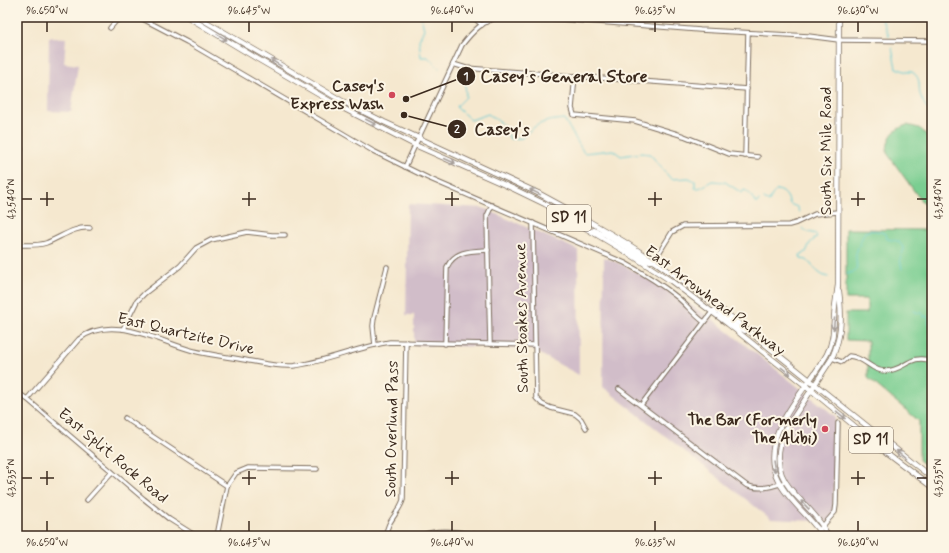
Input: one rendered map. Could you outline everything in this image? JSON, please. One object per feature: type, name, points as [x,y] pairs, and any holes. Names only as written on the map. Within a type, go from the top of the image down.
[{"type":"main road","name":"East Arrowhead Parkway","points":[[198,17],[331,95],[384,122],[538,193],[597,225],[654,261],[751,333],[932,478]]},
{"type":"main road","name":"South Six Mile Road","points":[[824,536],[780,484],[775,472],[772,452],[775,440],[784,420],[827,353],[832,341],[838,285],[839,17]]},
{"type":"main road","name":"East Arrowhead Parkway","points":[[191,18],[328,100],[415,145],[545,204],[655,270],[712,312],[811,390],[887,453],[932,487]]},
{"type":"main road","points":[[587,229],[606,234],[648,261],[654,261]]},
{"type":"main road","name":"South Six Mile Road","points":[[828,536],[823,525],[783,479],[779,454],[780,443],[784,432],[832,358],[839,338],[841,308],[838,285]]},
{"type":"main road","points":[[712,312],[714,310],[718,311],[738,328],[751,333]]},
{"type":"street","points":[[110,28],[116,21],[127,17]]},
{"type":"street","name":"East Arrowhead Parkway","points":[[139,17],[187,42],[347,136],[404,167],[603,253],[642,273],[676,296],[704,322]]},
{"type":"street","points":[[473,17],[482,25]]},
{"type":"street","points":[[404,167],[462,45],[474,30],[488,21],[500,17]]},
{"type":"street","points":[[535,17],[808,36],[839,40],[932,41]]},
{"type":"street","points":[[626,24],[627,17]]},
{"type":"street","points":[[745,156],[748,33]]},
{"type":"street","points":[[453,64],[466,68],[746,89]]},
{"type":"street","points":[[575,76],[572,108],[574,115],[635,121],[684,136],[729,154],[758,157]]},
{"type":"street","points":[[490,344],[487,216],[492,205]]},
{"type":"street","points":[[654,261],[672,232],[683,226],[788,225],[815,214],[838,212]]},
{"type":"street","name":"South Stoakes Avenue","points":[[533,223],[536,398],[542,404],[551,408],[575,414],[581,419],[586,428]]},
{"type":"street","points":[[17,245],[45,243],[76,230],[86,227],[90,228]]},
{"type":"street","points":[[123,329],[137,301],[180,266],[196,248],[211,240],[250,232],[285,235]]},
{"type":"street","points":[[445,344],[446,273],[449,263],[460,253],[488,250]]},
{"type":"street","points":[[375,345],[373,326],[374,318],[386,267]]},
{"type":"street","points":[[641,405],[712,312]]},
{"type":"street","name":"East Quartzite Drive","points":[[27,399],[84,335],[98,329],[123,329],[194,351],[275,365],[291,366],[305,364],[390,342],[535,345]]},
{"type":"street","name":"South Overlund Pass","points":[[386,536],[387,528],[399,511],[403,500],[406,342]]},
{"type":"street","points":[[832,358],[842,362],[849,356],[858,357],[874,368],[885,371],[894,370],[918,358],[932,361]]},
{"type":"street","points":[[619,389],[746,485],[764,488],[775,487],[786,482]]},
{"type":"street","name":"East Split Rock Road","points":[[17,392],[164,515],[196,536]]},
{"type":"street","points":[[126,418],[227,486]]},
{"type":"street","points":[[819,530],[835,512],[838,423]]},
{"type":"street","points":[[217,536],[227,486],[236,473],[248,468],[316,470]]},
{"type":"street","points":[[87,500],[112,472]]},
{"type":"street","points":[[420,536],[431,532],[442,531],[484,536]]},
{"type":"shaded area","points":[[49,37],[66,38],[64,63],[78,65],[71,112],[48,111]]},
{"type":"shaded area","points":[[408,204],[483,208],[578,250],[579,375],[529,348],[414,345],[414,315],[406,315]]},
{"type":"shaded area","points":[[604,257],[625,266],[664,288],[711,318],[835,416],[833,522],[771,519],[603,387]]},
{"type":"green space","points":[[907,125],[919,128],[932,143],[932,208],[922,202],[887,153],[888,143],[892,135],[898,129]]},
{"type":"green space","points":[[846,229],[932,230],[932,470],[919,460],[919,421],[868,378],[868,341],[846,340],[846,313],[867,313],[867,299],[846,299]]},
{"type":"waterway","points":[[421,17],[424,29],[419,40],[421,57],[428,57],[439,68]]},
{"type":"waterway","points":[[881,17],[889,36]]},
{"type":"waterway","points":[[892,48],[896,68],[907,72],[912,72],[915,75],[919,81],[922,100],[932,116]]},
{"type":"waterway","points":[[458,77],[465,81],[466,97],[456,107],[471,120],[488,114],[503,124],[510,139],[522,138],[536,126],[541,124],[564,119],[584,153],[613,150],[621,156],[641,153],[650,154],[671,179],[689,178],[695,181],[695,188],[702,187],[712,181],[725,182],[742,193],[744,190],[748,192],[755,203],[759,200]]},
{"type":"waterway","points":[[764,199],[769,202],[772,195],[777,190],[780,191],[786,195],[790,204],[797,207],[799,212]]},
{"type":"waterway","points":[[803,228],[805,231],[816,234],[817,237],[810,243],[806,252],[800,255],[801,259],[807,260],[819,273],[828,277]]},
{"type":"waterway","points":[[847,274],[856,271],[857,250],[865,232],[871,231],[878,231],[886,234],[887,239],[897,241],[900,244],[904,249],[900,259],[902,269]]},
{"type":"waterway","points":[[914,311],[922,313],[924,317],[926,316],[929,318],[929,325],[932,328]]},
{"type":"waterway","points":[[744,536],[755,531],[760,536]]},
{"type":"waterway","points":[[673,536],[683,533],[687,536]]},
{"type":"waterway","points":[[695,536],[697,533],[712,536]]},
{"type":"place","name":"Casey's Express Wash","points":[[392,95]]},
{"type":"place","name":"Casey's General Store","points":[[406,99]]},
{"type":"place","name":"Casey's","points":[[404,115]]},
{"type":"place","name":"The Bar (Formerly The Alibi)","points":[[825,429]]}]
